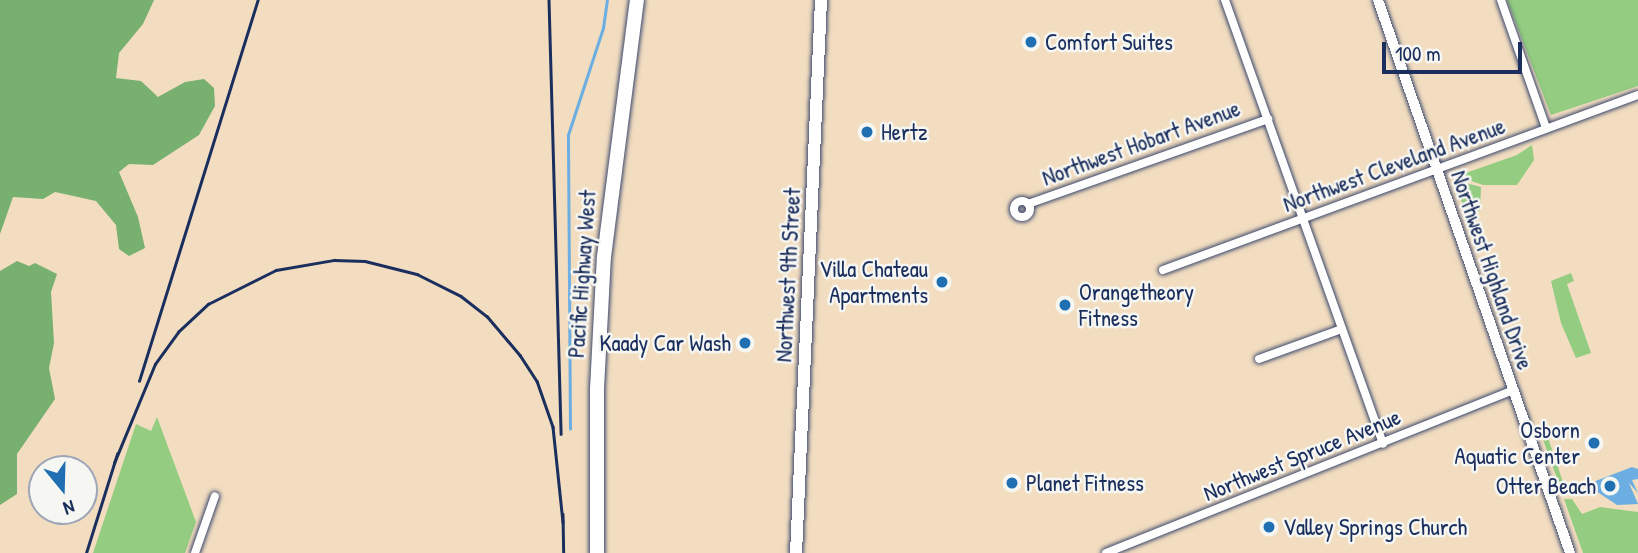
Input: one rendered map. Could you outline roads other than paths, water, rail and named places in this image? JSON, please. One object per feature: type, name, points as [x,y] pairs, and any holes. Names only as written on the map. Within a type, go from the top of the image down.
[{"type":"highway","name":"Pacific Highway West","points":[[597,553],[597,403],[604,257],[637,0]]},
{"type":"main road","name":"Northwest 9th Street","points":[[796,553],[821,0]]},
{"type":"street","points":[[1226,0],[1383,444]]},
{"type":"street","name":"Northwest Highland Drive","points":[[1378,0],[1570,553]]},
{"type":"street","points":[[1501,0],[1546,128]]},
{"type":"street","name":"Northwest Cleveland Avenue","points":[[1163,270],[1638,94]]},
{"type":"street","name":"Northwest Hobart Avenue","points":[[1028,204],[1268,119]]},
{"type":"street","points":[[1259,359],[1342,329]]},
{"type":"street","name":"Northwest Spruce Avenue","points":[[1106,553],[1513,390]]},
{"type":"street","points":[[195,553],[215,496]]},
{"type":"water","name":"Otter Beach","points":[[1632,467],[1638,469],[1638,479],[1632,480],[1638,493],[1629,483],[1638,504],[1617,505],[1593,489],[1593,482]]},
{"type":"waterway","points":[[570,429],[568,135],[603,28],[607,0]]},
{"type":"railway","points":[[139,381],[258,0]]},
{"type":"railway","points":[[549,0],[561,434]]},
{"type":"railway","points":[[114,463],[155,364],[178,332],[208,304],[276,270],[334,260],[365,261],[417,274],[461,296],[487,316],[520,355],[537,381],[553,427],[563,522]]},
{"type":"railway","points":[[86,553],[117,454]]},
{"type":"railway","points":[[563,514],[564,553]]},
{"type":"place","name":"Comfort Suites","points":[[1031,42]]},
{"type":"place","name":"Hertz","points":[[867,132]]},
{"type":"place","name":"Villa Chateau Apartments","points":[[942,282]]},
{"type":"place","name":"Orangetheory Fitness","points":[[1065,305]]},
{"type":"place","name":"Kaady Car Wash","points":[[745,343]]},
{"type":"place","name":"Osborn Aquatic Center","points":[[1594,443]]},
{"type":"place","name":"Planet Fitness","points":[[1012,483]]},
{"type":"place","name":"Otter Beach","points":[[1610,486]]},
{"type":"place","name":"Valley Springs Church","points":[[1269,527]]}]
